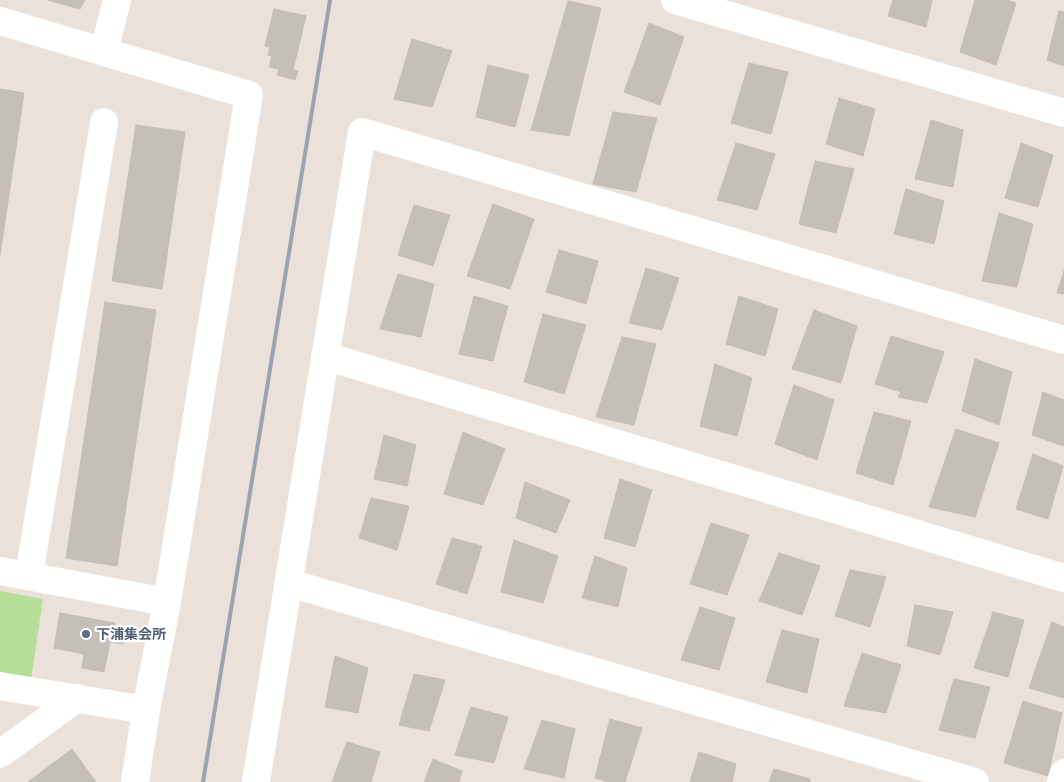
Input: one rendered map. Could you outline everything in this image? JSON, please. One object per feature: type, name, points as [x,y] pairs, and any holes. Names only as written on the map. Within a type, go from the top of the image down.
[{"type":"street","points":[[104,51],[117,0]]},
{"type":"street","points":[[675,0],[1064,113]]},
{"type":"street","points":[[0,21],[249,95],[167,602],[146,710],[135,782]]},
{"type":"street","points":[[29,576],[104,122]]},
{"type":"street","points":[[256,782],[362,132],[1064,340]]},
{"type":"street","points":[[326,356],[1064,578]]},
{"type":"street","points":[[0,571],[167,602]]},
{"type":"street","points":[[289,583],[975,782]]},
{"type":"street","points":[[0,686],[146,710]]},
{"type":"street","points":[[0,754],[77,698]]},
{"type":"street","points":[[1061,782],[1064,773]]},
{"type":"green space","points":[[0,591],[43,599],[31,679],[0,674]]},
{"type":"building","points":[[48,0],[85,0],[80,9]]},
{"type":"building","points":[[893,0],[932,0],[926,27],[888,16]]},
{"type":"building","points":[[975,0],[1008,0],[1016,3],[996,65],[960,52]]},
{"type":"building","points":[[568,1],[601,8],[569,136],[531,130]]},
{"type":"building","points":[[274,9],[306,16],[293,70],[298,71],[295,80],[277,75],[279,69],[269,67],[272,56],[268,55],[270,47],[265,46]]},
{"type":"building","points":[[1059,11],[1064,12],[1064,66],[1047,60]]},
{"type":"building","points":[[649,23],[684,37],[660,105],[624,92]]},
{"type":"building","points":[[412,39],[452,51],[432,107],[394,99]]},
{"type":"building","points":[[749,63],[788,72],[771,134],[731,123]]},
{"type":"building","points":[[488,65],[529,75],[515,127],[476,117]]},
{"type":"building","points":[[0,89],[24,93],[0,255]]},
{"type":"building","points":[[839,98],[875,109],[863,156],[826,144]]},
{"type":"building","points":[[613,112],[657,118],[636,192],[593,184]]},
{"type":"building","points":[[931,120],[963,130],[953,187],[915,179]]},
{"type":"building","points":[[136,125],[185,132],[162,289],[112,281]]},
{"type":"building","points":[[736,143],[775,154],[757,210],[717,200]]},
{"type":"building","points":[[1021,143],[1053,155],[1038,207],[1005,198]]},
{"type":"building","points":[[815,161],[854,169],[836,233],[799,224]]},
{"type":"building","points":[[906,189],[944,201],[934,244],[894,234]]},
{"type":"building","points":[[493,204],[534,219],[510,289],[467,276]]},
{"type":"building","points":[[414,205],[450,215],[433,266],[398,255]]},
{"type":"building","points":[[999,213],[1033,224],[1017,287],[982,281]]},
{"type":"building","points":[[559,250],[598,261],[586,304],[546,292]]},
{"type":"building","points":[[646,268],[679,278],[662,330],[629,323]]},
{"type":"building","points":[[1064,271],[1064,294],[1057,293]]},
{"type":"building","points":[[398,274],[434,284],[421,337],[380,329]]},
{"type":"building","points":[[474,296],[508,306],[493,361],[459,354]]},
{"type":"building","points":[[739,296],[778,309],[765,356],[726,344]]},
{"type":"building","points":[[105,302],[156,310],[117,566],[66,558]]},
{"type":"building","points":[[814,310],[857,326],[841,383],[792,369]]},
{"type":"building","points":[[543,314],[586,325],[564,394],[524,382]]},
{"type":"building","points":[[891,336],[944,352],[927,403],[898,397],[901,392],[875,384]]},
{"type":"building","points":[[622,337],[656,344],[634,425],[596,417]]},
{"type":"building","points":[[975,359],[1012,372],[999,425],[962,411]]},
{"type":"building","points":[[715,364],[752,378],[737,436],[700,426]]},
{"type":"building","points":[[794,385],[834,400],[817,460],[775,444]]},
{"type":"building","points":[[1043,392],[1064,400],[1064,446],[1032,435]]},
{"type":"building","points":[[874,412],[911,421],[893,485],[856,473]]},
{"type":"building","points":[[956,429],[999,443],[975,517],[929,507]]},
{"type":"building","points":[[463,432],[505,449],[483,505],[444,494]]},
{"type":"building","points":[[384,435],[416,445],[407,486],[374,479]]},
{"type":"building","points":[[1033,454],[1063,466],[1048,519],[1016,509]]},
{"type":"building","points":[[620,479],[652,490],[635,547],[604,538]]},
{"type":"building","points":[[525,482],[570,500],[556,533],[516,518]]},
{"type":"building","points":[[371,498],[409,506],[397,550],[359,538]]},
{"type":"building","points":[[711,523],[749,535],[727,595],[690,584]]},
{"type":"building","points":[[452,538],[482,546],[467,594],[436,584]]},
{"type":"building","points":[[514,540],[558,556],[543,603],[501,592]]},
{"type":"building","points":[[779,553],[820,566],[802,615],[759,601]]},
{"type":"building","points":[[595,556],[627,568],[618,607],[582,598]]},
{"type":"building","points":[[850,570],[886,577],[870,627],[835,616]]},
{"type":"building","points":[[915,605],[953,612],[940,655],[907,646]]},
{"type":"building","points":[[700,607],[735,618],[719,670],[681,660]]},
{"type":"building","points":[[993,612],[1024,620],[1008,677],[974,668]]},
{"type":"building","points":[[60,613],[115,623],[113,631],[125,633],[123,644],[110,642],[104,672],[82,668],[84,654],[54,648]]},
{"type":"building","points":[[1052,622],[1064,627],[1064,698],[1029,688]]},
{"type":"building","points":[[782,630],[819,639],[807,693],[766,682]]},
{"type":"building","points":[[862,653],[901,665],[886,713],[844,706]]},
{"type":"building","points":[[335,656],[368,668],[358,713],[325,707]]},
{"type":"building","points":[[414,674],[445,680],[429,731],[399,725]]},
{"type":"building","points":[[954,679],[990,687],[975,738],[939,730]]},
{"type":"building","points":[[1023,701],[1062,713],[1048,776],[1004,763]]},
{"type":"building","points":[[471,707],[508,717],[494,763],[455,755]]},
{"type":"building","points":[[610,719],[642,728],[625,782],[609,782],[595,778]]},
{"type":"building","points":[[542,720],[575,729],[564,778],[524,769]]},
{"type":"building","points":[[347,742],[380,752],[371,782],[332,782]]},
{"type":"building","points":[[72,749],[96,782],[28,782]]},
{"type":"building","points":[[699,752],[736,764],[732,782],[690,782]]},
{"type":"building","points":[[433,759],[462,771],[459,782],[424,782]]},
{"type":"building","points":[[774,769],[810,779],[810,782],[769,782]]},
{"type":"railway","points":[[203,782],[330,0]]},
{"type":"place","name":"下浦集会所","points":[[86,634]]}]
